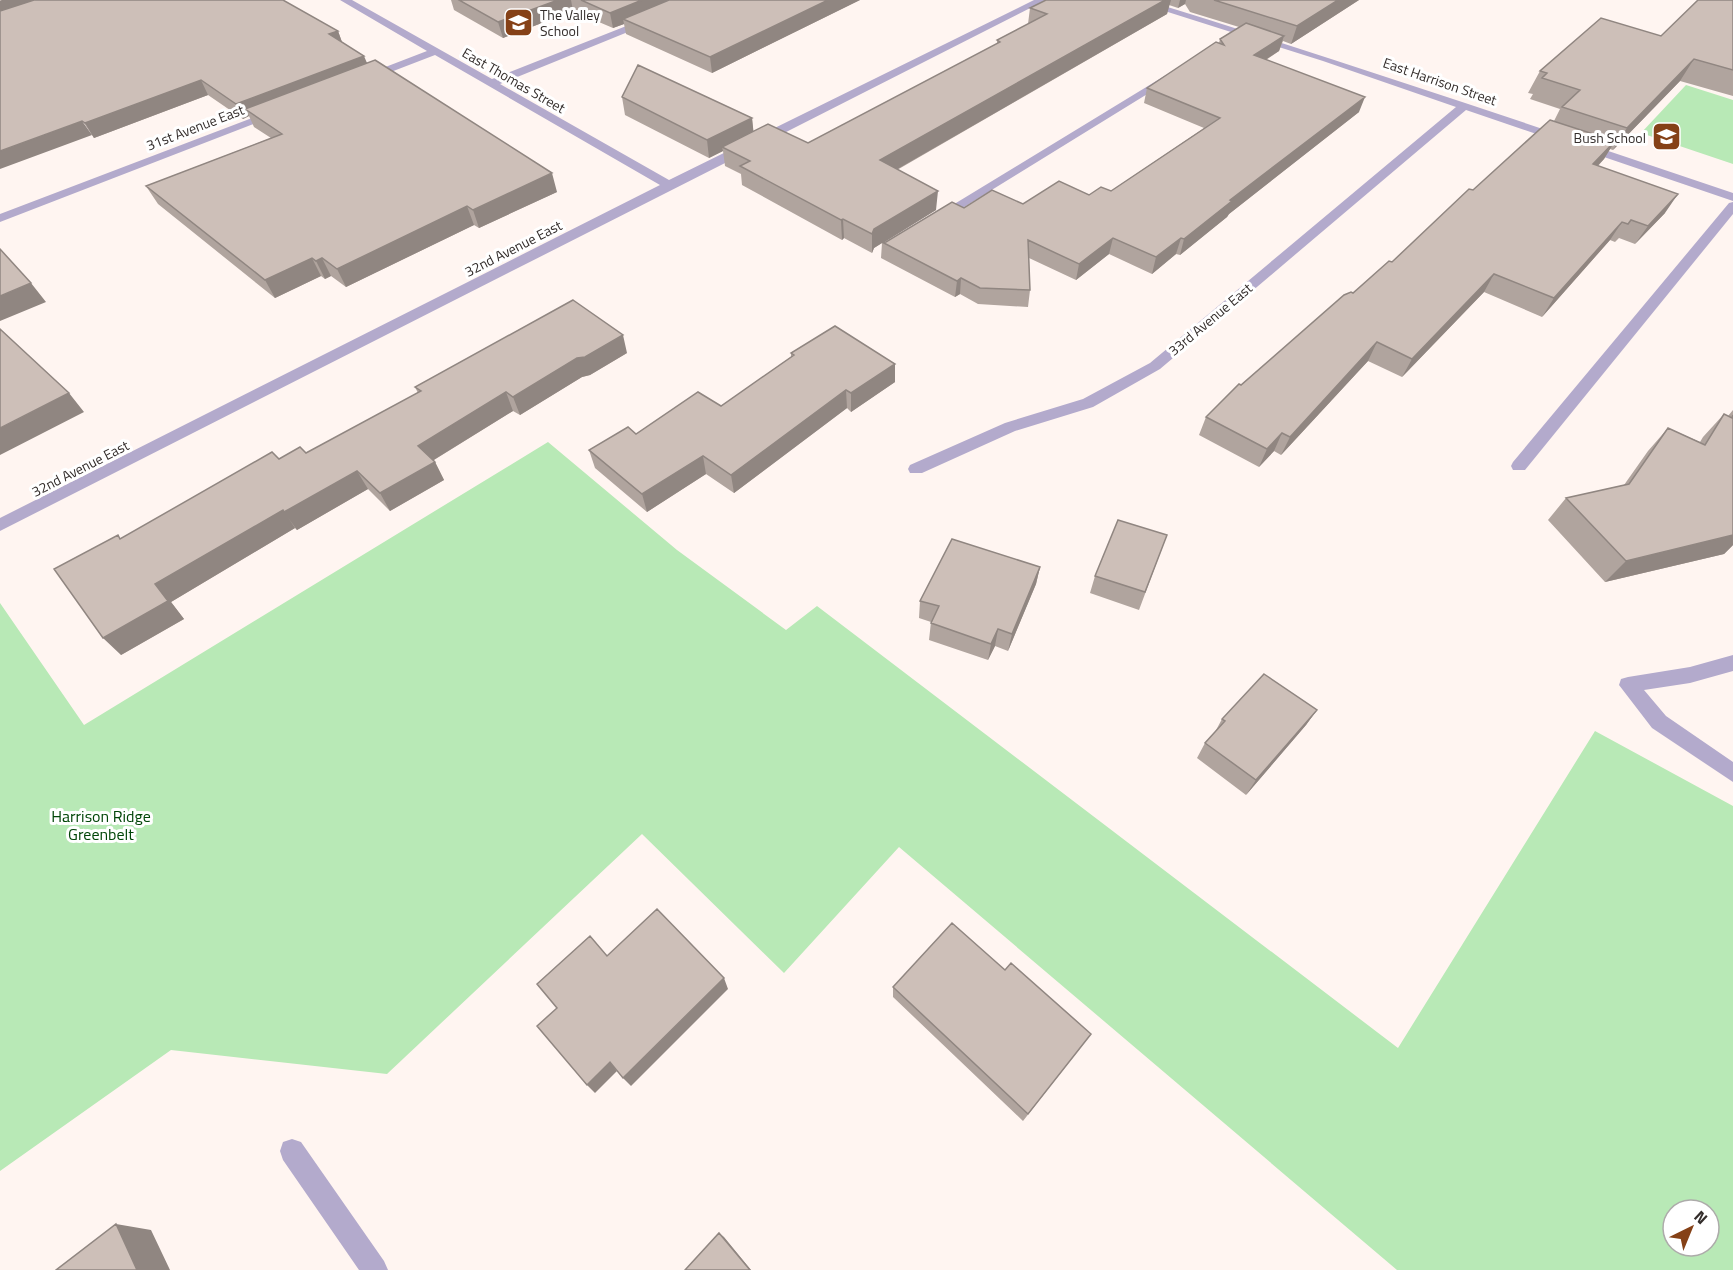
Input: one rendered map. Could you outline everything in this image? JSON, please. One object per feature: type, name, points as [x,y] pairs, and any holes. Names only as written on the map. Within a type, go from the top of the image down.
[{"type":"street","name":"East Thomas Street","points":[[345,0],[669,185]]},
{"type":"street","name":"32nd Avenue East","points":[[0,525],[669,185],[1041,0]]},
{"type":"street","name":"East Harrison Street","points":[[1135,0],[1465,105],[1733,197]]},
{"type":"street","points":[[490,84],[655,17]]},
{"type":"street","points":[[1222,44],[1239,33]]},
{"type":"street","points":[[356,82],[434,52]]},
{"type":"street","points":[[930,222],[1172,75]]},
{"type":"street","name":"33rd Avenue East","points":[[916,469],[1010,427],[1088,403],[1155,366],[1465,105]]},
{"type":"street","name":"31st Avenue East","points":[[0,218],[289,107]]},
{"type":"street","points":[[1519,465],[1733,206]]},
{"type":"street","points":[[1733,663],[1690,675],[1628,685],[1659,722],[1733,773]]},
{"type":"street","points":[[292,1151],[375,1270]]},
{"type":"green space","points":[[1686,85],[1733,100],[1733,164],[1641,133]]},
{"type":"green space","name":"Harrison Ridge Greenbelt","points":[[548,442],[677,550],[786,630],[817,606],[1398,1048],[1595,731],[1733,806],[1733,1270],[1397,1270],[899,847],[784,973],[642,834],[387,1074],[171,1050],[0,1171],[0,603],[84,725]]},
{"type":"building","points":[[34,0],[283,0],[338,31],[329,34],[364,56],[236,104],[201,80],[85,123],[82,121],[0,151],[0,11]]},
{"type":"building","points":[[459,0],[558,0],[498,22]]},
{"type":"building","points":[[581,0],[642,0],[610,13]]},
{"type":"building","points":[[669,0],[828,0],[710,57],[623,19]]},
{"type":"building","points":[[1046,0],[1165,0],[880,160],[938,191],[874,229],[872,234],[740,166],[750,161],[722,147],[768,124],[808,143],[1000,42],[997,40],[1047,14],[1030,8]]},
{"type":"building","points":[[1214,0],[1338,0],[1297,26]]},
{"type":"building","points":[[1698,0],[1733,0],[1733,70],[1694,59],[1627,128],[1562,107],[1580,90],[1542,78],[1547,73],[1540,71],[1601,18],[1661,36]]},
{"type":"building","points":[[1246,23],[1284,36],[1254,55],[1365,97],[1230,200],[1232,201],[1184,239],[1181,238],[1156,257],[1113,238],[1079,264],[1028,240],[1030,290],[980,288],[961,278],[957,281],[882,242],[886,242],[952,202],[964,208],[992,190],[1023,204],[1059,181],[1089,195],[1101,187],[1111,191],[1220,118],[1147,88],[1216,42],[1224,45],[1220,39]]},
{"type":"building","points":[[375,60],[552,173],[473,210],[467,206],[337,269],[322,258],[316,261],[312,258],[265,280],[146,186],[282,134],[245,109]]},
{"type":"building","points":[[638,65],[752,118],[707,140],[622,97]]},
{"type":"building","points":[[1550,120],[1615,141],[1593,164],[1678,194],[1648,226],[1631,220],[1628,224],[1622,222],[1554,298],[1494,274],[1412,359],[1377,342],[1290,437],[1282,433],[1267,449],[1206,417],[1239,384],[1241,385],[1344,295],[1353,293],[1389,261],[1392,262],[1469,189],[1473,190]]},
{"type":"building","points":[[0,249],[31,283],[0,296]]},
{"type":"building","points":[[573,300],[623,335],[585,357],[577,358],[513,397],[506,392],[418,446],[435,462],[380,493],[357,471],[284,512],[283,510],[155,584],[168,601],[103,638],[54,569],[118,535],[120,539],[272,452],[279,459],[300,447],[306,453],[421,391],[415,387]]},
{"type":"building","points":[[835,326],[895,364],[851,393],[846,390],[731,475],[703,456],[642,494],[589,450],[628,427],[636,434],[698,392],[721,406],[794,355],[791,353]]},
{"type":"building","points":[[0,329],[69,393],[0,428]]},
{"type":"building","points":[[1724,414],[1732,418],[1733,415],[1733,535],[1626,561],[1566,498],[1629,484],[1668,428],[1705,445]]},
{"type":"building","points":[[1118,520],[1167,535],[1145,592],[1095,576]]},
{"type":"building","points":[[952,539],[1040,567],[1012,634],[998,629],[991,644],[931,623],[939,606],[920,601]]},
{"type":"building","points":[[1264,674],[1317,710],[1256,780],[1205,743],[1225,721],[1222,719]]},
{"type":"building","points":[[657,909],[724,978],[623,1078],[610,1062],[587,1085],[537,1026],[557,1008],[537,984],[590,936],[607,956]]},
{"type":"building","points":[[952,923],[1005,970],[1011,963],[1091,1034],[1028,1114],[893,987]]},
{"type":"building","points":[[116,1224],[137,1270],[56,1270]]},
{"type":"building","points":[[719,1233],[750,1270],[685,1270]]},
{"type":"place","name":"The Valley School","points":[[519,22]]},
{"type":"place","name":"Bush School","points":[[1667,137]]}]
